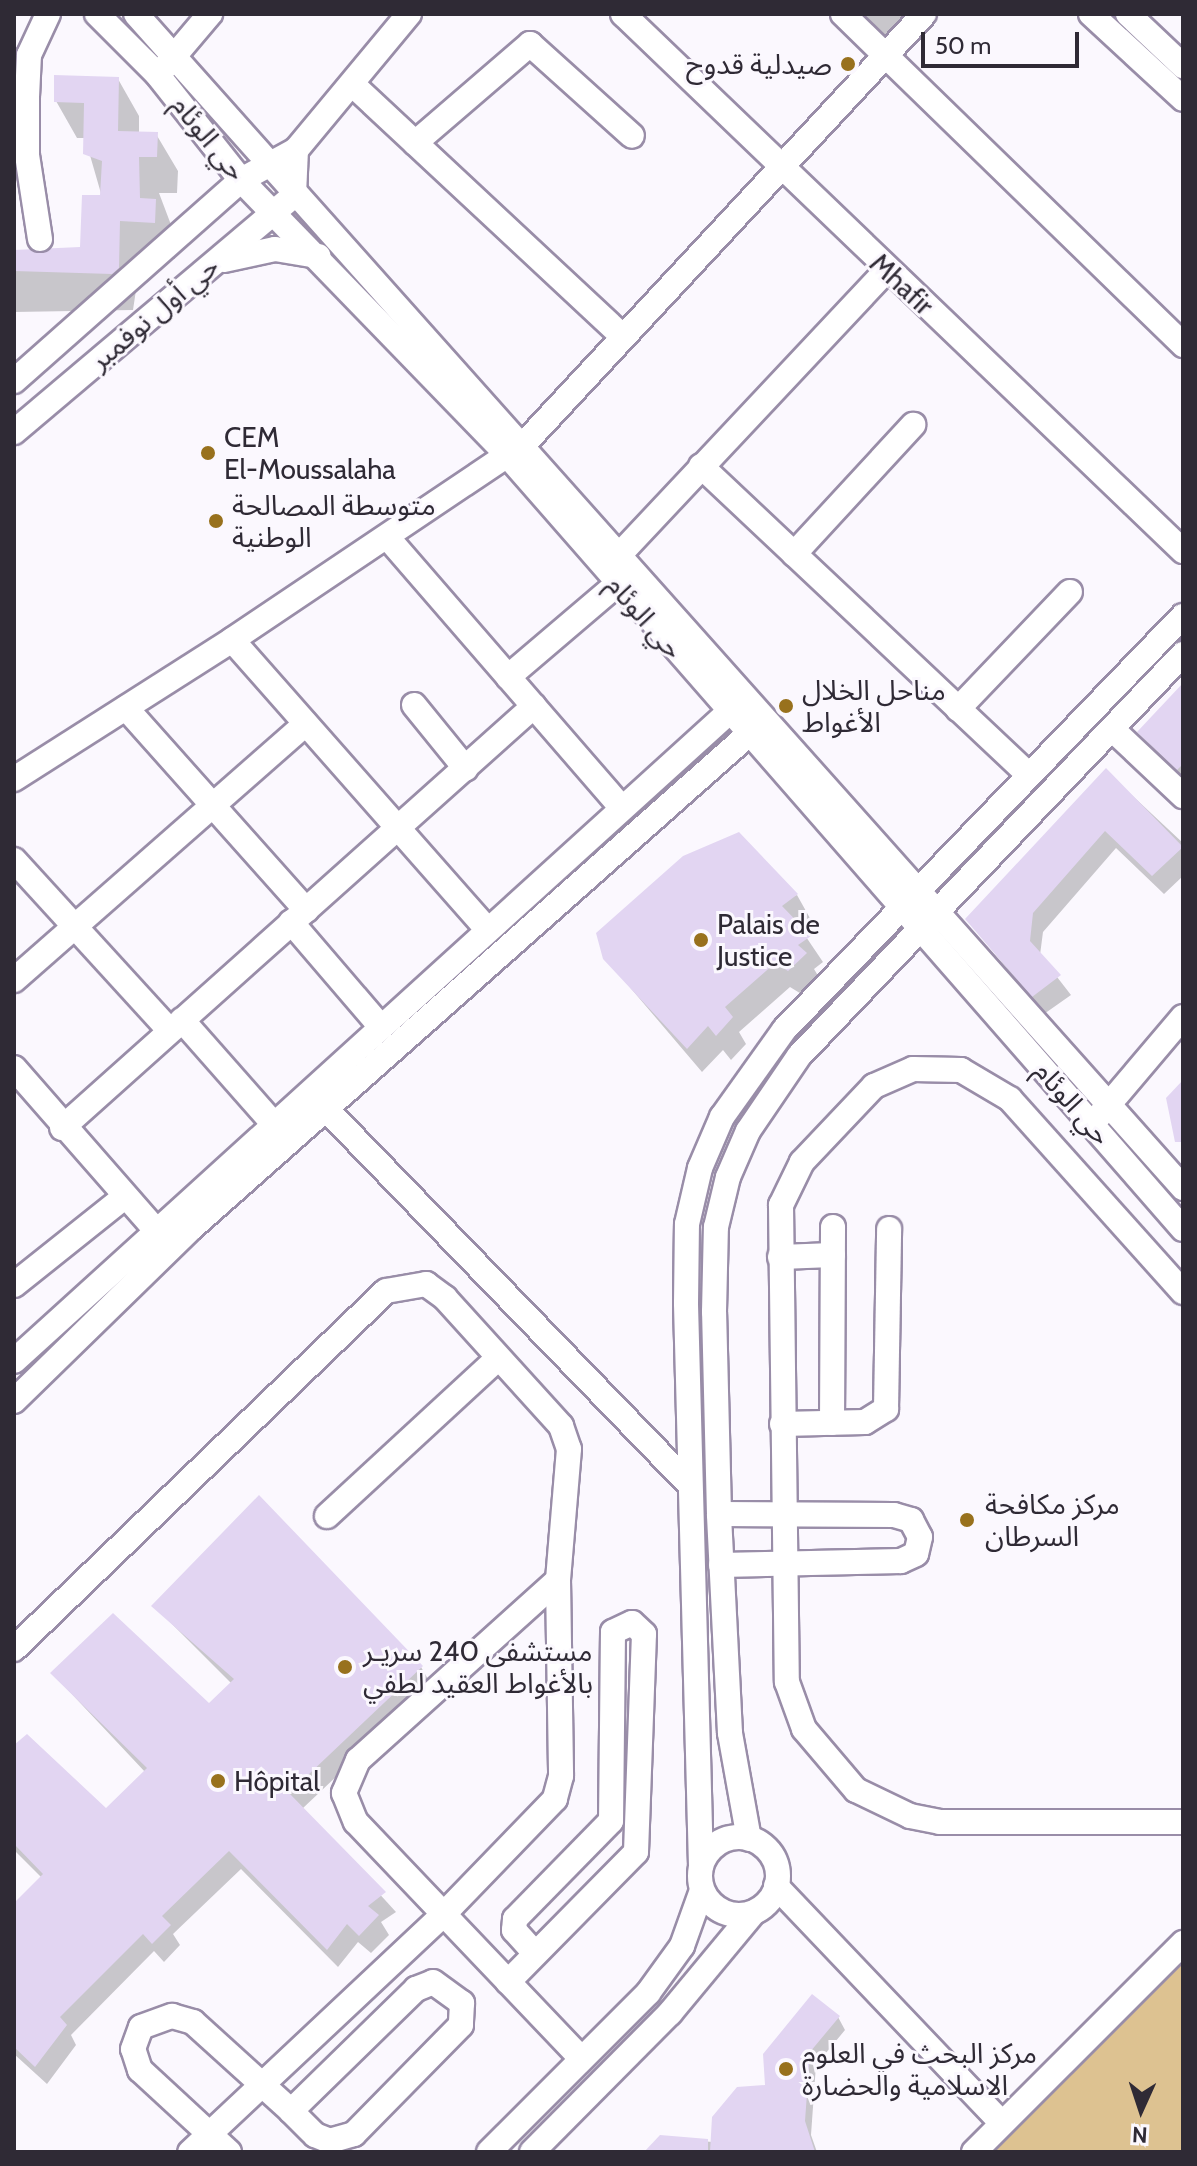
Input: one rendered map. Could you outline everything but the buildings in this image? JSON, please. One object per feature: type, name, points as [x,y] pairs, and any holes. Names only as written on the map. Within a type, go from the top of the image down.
[{"type":"street","points":[[40,239],[27,155],[27,97],[29,55],[48,14]]},
{"type":"street","name":"حي الوئام","points":[[97,14],[157,74],[241,180],[622,552],[738,705],[929,922],[1092,1124],[1183,1229]]},
{"type":"street","name":"حي الوئام","points":[[136,14],[176,55],[516,450],[616,585],[738,705]]},
{"type":"street","points":[[157,74],[210,14]]},
{"type":"street","points":[[294,195],[296,150],[409,14]]},
{"type":"street","name":"Mhafir","points":[[623,14],[779,168],[1183,551]]},
{"type":"street","points":[[843,14],[883,59],[1183,345]]},
{"type":"street","points":[[14,779],[388,538],[516,450],[924,14]]},
{"type":"street","points":[[1091,14],[1183,99]]},
{"type":"street","points":[[1128,14],[1183,66]]},
{"type":"street","points":[[415,143],[530,44],[632,136]]},
{"type":"street","points":[[352,84],[622,336]]},
{"type":"street","name":"حي أول نوفمبر","points":[[14,381],[241,180],[265,161],[296,150]]},
{"type":"street","name":"حي أول نوفمبر","points":[[14,432],[294,195]]},
{"type":"street","points":[[214,263],[275,249],[318,256]]},
{"type":"street","points":[[622,552],[887,270]]},
{"type":"street","points":[[794,554],[913,425]]},
{"type":"street","points":[[701,466],[1027,773]]},
{"type":"street","points":[[388,538],[620,806]]},
{"type":"street","points":[[508,677],[616,585]]},
{"type":"street","points":[[958,709],[1070,592]]},
{"type":"street","points":[[753,1913],[718,1909],[702,1878],[689,1484],[687,1224],[700,1168],[751,1070],[1027,773],[1183,616]]},
{"type":"street","points":[[232,640],[487,929]]},
{"type":"street","points":[[1002,2123],[776,1886],[775,1862],[749,1839],[730,1733],[719,1514],[714,1312],[716,1227],[728,1177],[748,1131],[799,1056],[1183,654]]},
{"type":"street","points":[[414,705],[466,769]]},
{"type":"street","points":[[14,1361],[153,1228],[620,806],[738,705]]},
{"type":"street","points":[[62,1128],[298,916],[399,830],[534,706]]},
{"type":"street","points":[[126,708],[212,808],[380,1026]]},
{"type":"street","points":[[14,980],[305,724]]},
{"type":"street","points":[[14,1401],[172,1247],[757,727]]},
{"type":"street","points":[[1112,729],[1183,796]]},
{"type":"street","points":[[14,860],[74,928],[272,1122]]},
{"type":"street","name":"حي الوئام","points":[[929,922],[1109,1106],[1183,1188]]},
{"type":"street","points":[[1092,1124],[1183,1017]]},
{"type":"street","points":[[1183,1292],[999,1088],[944,1067],[886,1079],[813,1149],[784,1196],[780,1257],[787,1682],[812,1741],[856,1790],[940,1822],[1183,1822]]},
{"type":"street","points":[[14,1068],[123,1198],[172,1247]]},
{"type":"street","points":[[326,1109],[689,1484]]},
{"type":"street","points":[[14,1285],[123,1198]]},
{"type":"street","points":[[832,1423],[833,1227]]},
{"type":"street","points":[[782,1424],[865,1422],[886,1409],[889,1229]]},
{"type":"street","points":[[780,1257],[833,1255]]},
{"type":"street","points":[[19,1635],[386,1291],[426,1284],[550,1409],[569,1449],[558,1580],[561,1776],[555,1799],[446,1912],[190,2152]]},
{"type":"street","points":[[327,1516],[498,1358]]},
{"type":"street","points":[[719,1514],[894,1515],[911,1520],[920,1537],[916,1554],[901,1561],[721,1565]]},
{"type":"street","points":[[558,1580],[348,1772],[344,1793],[356,1822],[446,1912],[581,2058]]},
{"type":"street","points":[[508,1982],[533,1951],[636,1852],[644,1634],[632,1623],[613,1632],[611,1821],[515,1919],[514,1930],[533,1951]]},
{"type":"street","points":[[489,2152],[648,1993],[682,1946],[714,1846],[749,1839]]},
{"type":"street","points":[[532,2152],[670,2013],[776,1886]]},
{"type":"street","points":[[974,2152],[1183,1943]]},
{"type":"street","points":[[229,2152],[140,2070],[133,2049],[141,2027],[172,2016],[193,2022],[263,2083],[291,2111],[322,2139],[347,2138],[461,2025],[462,2003],[443,1984],[424,1984],[291,2111]]},
{"type":"shaded area","points":[[1183,1947],[1183,2152],[973,2152]]},
{"type":"place","name":"صيدلية قدوح","points":[[848,64]]},
{"type":"place","name":"CEM El-Moussalaha","points":[[208,453]]},
{"type":"place","name":"متوسطة المصالحة الوطنية","points":[[216,521]]},
{"type":"place","name":"مناحل الخلال الأغواط","points":[[786,706]]},
{"type":"place","name":"Palais de Justice","points":[[701,940]]},
{"type":"place","name":"مركز مكافحة السرطان","points":[[967,1520]]},
{"type":"place","name":"مستشفى 240 سريـر بالأغواط العقيد لطفي","points":[[345,1667]]},
{"type":"place","name":"Hôpital","points":[[218,1781]]},
{"type":"place","name":"مركز البحث في العلوم الاسلامية والحضارة","points":[[786,2069]]}]
